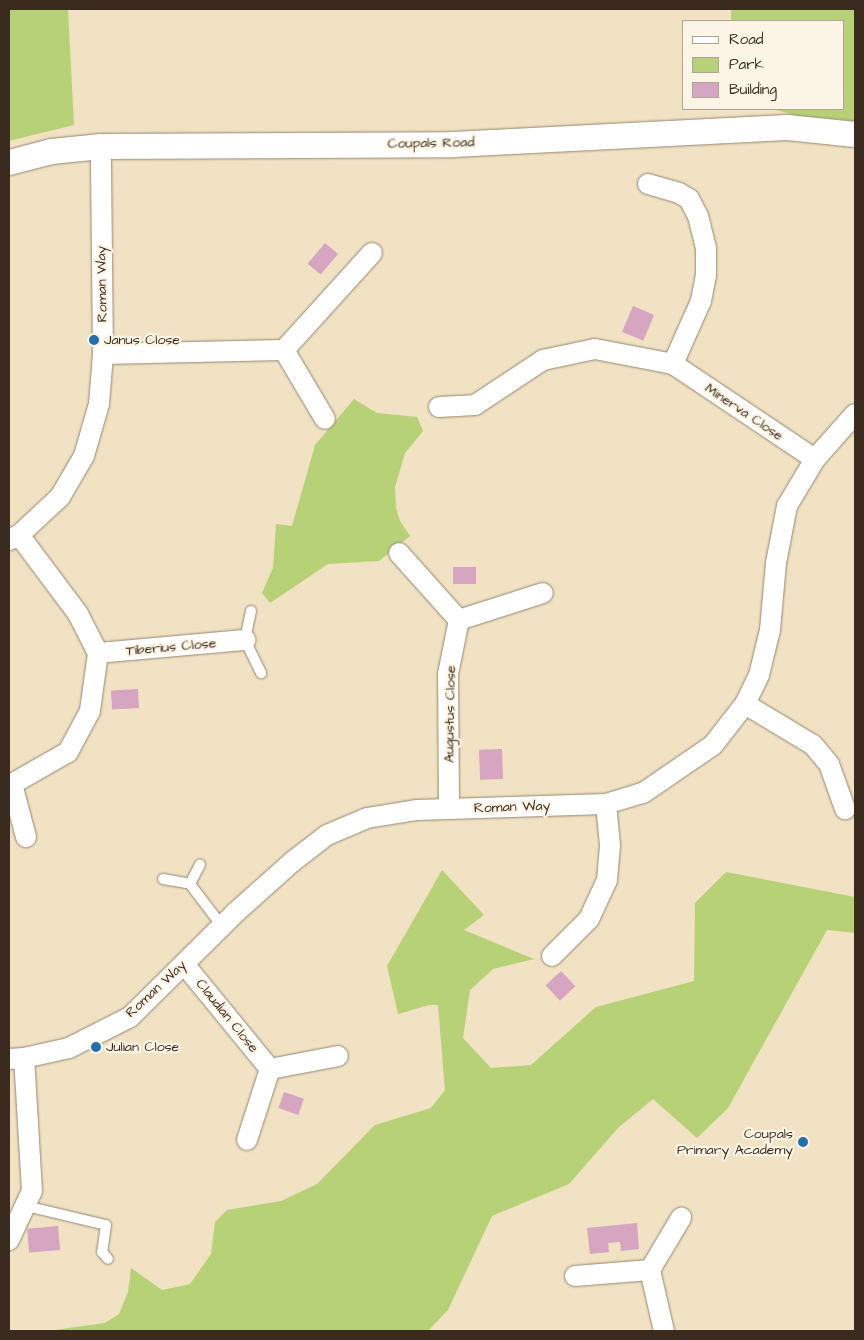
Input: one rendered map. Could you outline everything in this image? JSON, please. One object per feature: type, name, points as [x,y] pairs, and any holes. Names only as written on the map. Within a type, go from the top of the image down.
[{"type":"street","name":"Coupals Road","points":[[9,162],[51,151],[101,146],[453,144],[787,127],[855,134]]},
{"type":"street","name":"Roman Way","points":[[14,538],[60,497],[84,456],[99,404],[103,354],[101,146]]},
{"type":"street","points":[[648,184],[679,193],[690,199],[698,216],[706,249],[706,275],[701,301],[673,364]]},
{"type":"street","points":[[103,354],[284,350],[372,252]]},
{"type":"street","name":"Minerva Close","points":[[439,407],[475,405],[543,360],[595,349],[673,364],[815,459]]},
{"type":"street","points":[[284,350],[325,419]]},
{"type":"street","name":"Roman Way","points":[[16,1058],[70,1048],[130,1017],[222,926],[292,862],[327,835],[366,818],[417,810],[606,804],[643,793],[713,745],[745,704],[759,675],[770,630],[776,563],[786,506],[815,459],[855,414]]},
{"type":"street","points":[[14,538],[78,614],[98,653],[90,711],[68,752],[12,784],[26,837]]},
{"type":"street","points":[[399,553],[459,620],[543,593]]},
{"type":"street","name":"Augustus Close","points":[[449,809],[448,674],[459,620]]},
{"type":"street","name":"Tiberius Close","points":[[98,653],[245,640]]},
{"type":"street","points":[[745,704],[813,745],[829,764],[846,809]]},
{"type":"street","points":[[552,956],[589,920],[607,880],[610,846],[606,804]]},
{"type":"street","name":"Claudian Close","points":[[184,964],[270,1069]]},
{"type":"street","points":[[247,1140],[270,1069],[338,1056]]},
{"type":"street","points":[[9,1240],[32,1191],[16,1058]]},
{"type":"street","points":[[664,1331],[650,1270],[681,1218]]},
{"type":"street","points":[[575,1276],[650,1270]]},
{"type":"lane","points":[[251,611],[245,640],[260,673]]},
{"type":"lane","points":[[190,884],[200,864]]},
{"type":"lane","points":[[163,879],[190,884],[222,926]]},
{"type":"lane","points":[[26,1206],[106,1225],[102,1252],[108,1259]]},
{"type":"green space","points":[[9,9],[68,9],[74,125],[9,141]]},
{"type":"green space","points":[[731,9],[855,9],[855,121],[799,116],[776,110],[844,110],[844,20],[731,20]]},
{"type":"green space","points":[[354,399],[377,413],[417,417],[423,431],[405,453],[395,487],[396,508],[400,521],[410,536],[379,561],[328,564],[270,603],[262,593],[273,568],[276,524],[292,526],[315,445]]},
{"type":"green space","points":[[442,870],[484,915],[464,930],[534,959],[493,969],[470,990],[463,1038],[491,1068],[531,1065],[596,1007],[694,981],[695,903],[726,872],[855,897],[855,933],[827,930],[728,1108],[697,1138],[653,1099],[618,1128],[569,1184],[492,1216],[448,1310],[428,1331],[47,1331],[105,1323],[119,1314],[128,1292],[131,1268],[162,1290],[190,1284],[211,1254],[215,1222],[227,1210],[281,1201],[317,1184],[375,1125],[431,1108],[445,1090],[438,1005],[429,1005],[398,1014],[387,966]]},
{"type":"building","points":[[325,243],[338,254],[321,275],[308,264]]},
{"type":"building","points":[[633,306],[654,315],[643,341],[622,332]]},
{"type":"building","points":[[453,567],[476,567],[476,584],[453,584]]},
{"type":"building","points":[[138,689],[139,708],[112,709],[111,690]]},
{"type":"building","points":[[502,749],[503,779],[480,780],[479,750]]},
{"type":"building","points":[[561,971],[575,986],[560,1001],[546,985]]},
{"type":"building","points":[[284,1092],[304,1099],[298,1115],[278,1108]]},
{"type":"building","points":[[637,1223],[639,1249],[621,1251],[620,1242],[608,1243],[609,1252],[590,1254],[587,1228]]},
{"type":"building","points":[[58,1226],[60,1250],[29,1253],[27,1229]]},
{"type":"place","name":"Janus Close","points":[[94,340]]},
{"type":"place","name":"Julian Close","points":[[96,1047]]},
{"type":"place","name":"Coupals Primary Academy","points":[[803,1142]]}]
